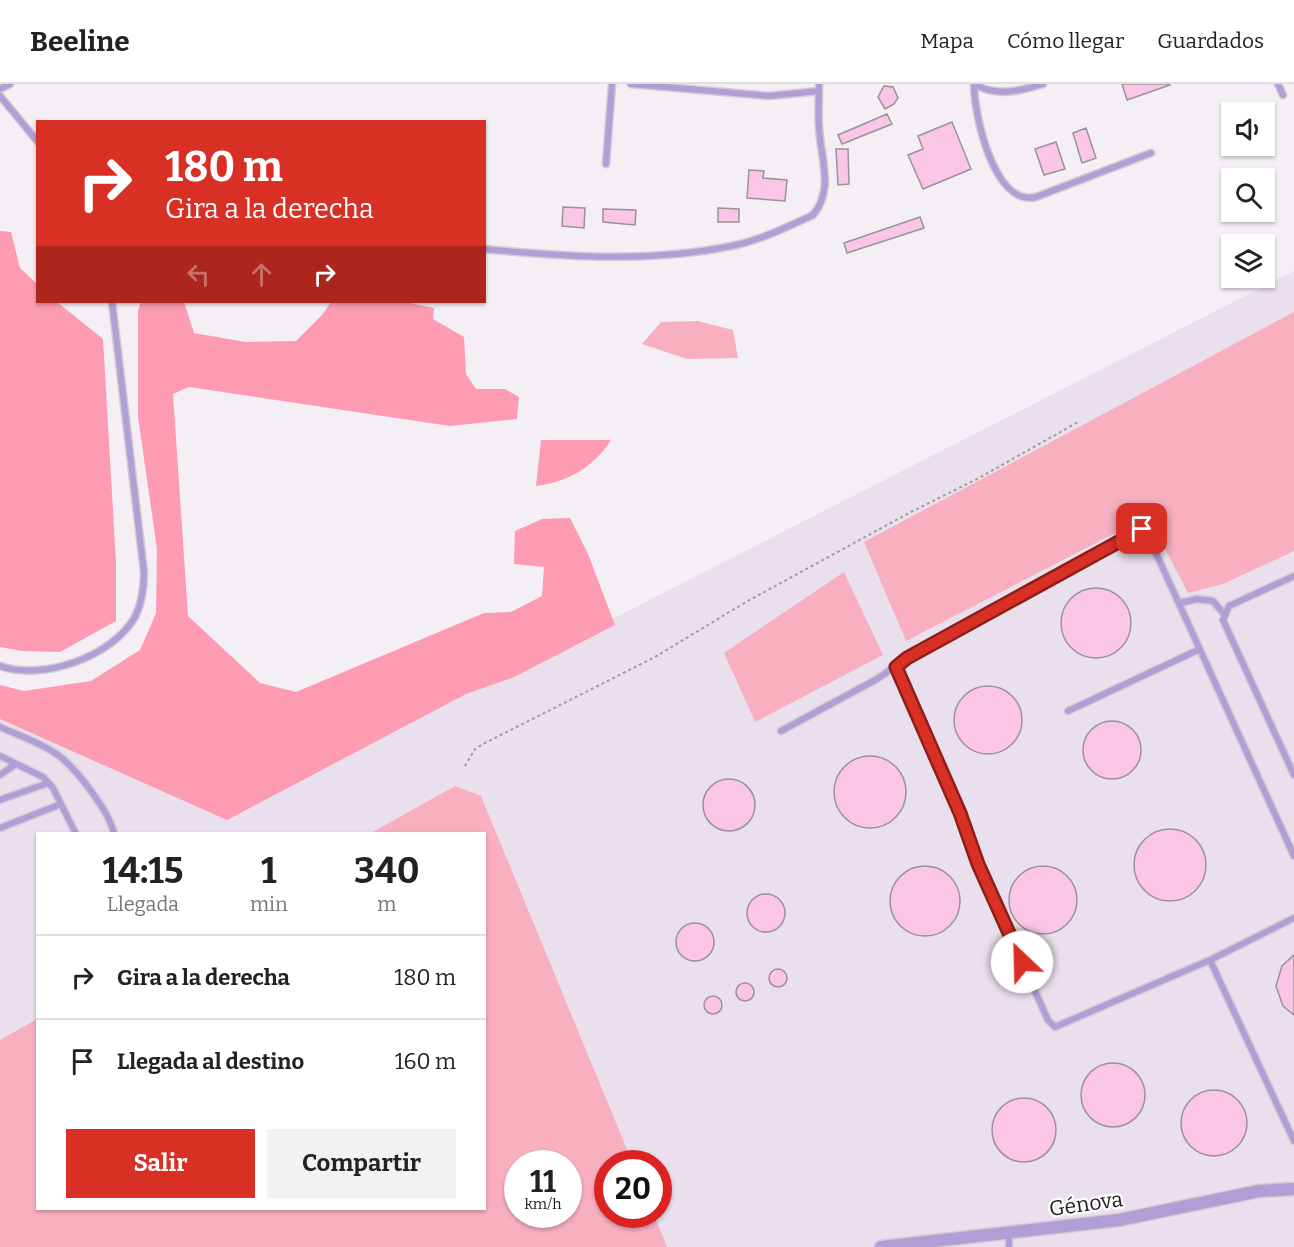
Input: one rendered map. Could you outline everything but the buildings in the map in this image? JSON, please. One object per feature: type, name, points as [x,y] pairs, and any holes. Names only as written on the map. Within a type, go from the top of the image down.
[{"type":"street","name":"Génova","points":[[881,1247],[1009,1241],[1259,1191],[1294,1189]]},
{"type":"lane","points":[[0,89],[10,84]]},
{"type":"lane","points":[[606,164],[612,84]]},
{"type":"lane","points":[[486,249],[537,256],[584,257],[627,257],[712,250],[739,245],[813,215],[820,207],[825,188],[819,129],[819,88],[769,96],[631,84]]},
{"type":"lane","points":[[1042,84],[1005,92],[988,90],[974,84],[976,120],[984,142],[1007,188],[1019,197],[1027,199],[1036,197],[1151,153]]},
{"type":"lane","points":[[1278,84],[1283,95]]},
{"type":"lane","points":[[0,96],[36,140]]},
{"type":"lane","points":[[0,666],[35,669],[76,661],[100,650],[123,632],[134,617],[140,601],[144,572],[112,303]]},
{"type":"lane","points":[[781,731],[896,667],[907,658],[1145,529],[1294,856]]},
{"type":"lane","points":[[1294,576],[1229,606],[1223,620],[1294,775]]},
{"type":"lane","points":[[1180,603],[1197,599],[1213,601],[1224,614]]},
{"type":"lane","points":[[1068,711],[1200,649]]},
{"type":"lane","points":[[896,667],[960,813],[983,875],[1048,1020],[1055,1027],[1210,960],[1294,918]]},
{"type":"lane","points":[[0,727],[54,753],[71,767],[111,820],[114,832]]},
{"type":"lane","points":[[0,756],[48,783],[75,832]]},
{"type":"lane","points":[[0,775],[16,764]]},
{"type":"lane","points":[[0,800],[48,783]]},
{"type":"lane","points":[[0,828],[61,804]]},
{"type":"lane","points":[[1210,960],[1294,1141]]},
{"type":"path","points":[[465,766],[475,749],[483,744],[655,657],[746,602],[909,513],[979,478],[1078,422]]},
{"type":"shaded area","points":[[0,231],[11,232],[20,268],[36,283],[36,303],[58,303],[103,339],[116,563],[116,621],[60,652],[22,651],[0,647]]},
{"type":"shaded area","points":[[1294,271],[1294,1247],[0,1247],[0,713],[236,811],[1261,288],[1275,288],[1275,281]]},
{"type":"shaded area","points":[[141,303],[184,303],[194,333],[245,342],[296,341],[322,315],[330,303],[410,303],[434,308],[433,319],[464,337],[466,374],[476,389],[505,389],[519,397],[517,419],[450,426],[189,387],[173,394],[188,616],[260,683],[296,692],[484,613],[511,612],[542,596],[544,567],[514,564],[515,531],[542,519],[570,518],[588,554],[615,625],[514,677],[466,694],[227,820],[0,719],[0,685],[24,691],[91,681],[140,650],[156,613],[157,549],[138,417],[138,311]]},
{"type":"shaded area","points":[[1294,312],[1294,551],[1223,584],[1188,593],[1148,516],[906,641],[864,542]]},
{"type":"shaded area","points":[[698,321],[733,330],[738,358],[687,359],[642,344],[661,322]]},
{"type":"shaded area","points":[[541,440],[611,440],[597,458],[579,472],[559,481],[536,486]]},
{"type":"shaded area","points":[[844,572],[883,655],[755,722],[724,653]]},
{"type":"shaded area","points":[[455,786],[481,796],[627,1150],[594,1150],[594,1228],[659,1228],[667,1247],[0,1247],[0,1040],[36,1020],[36,1210],[486,1210],[486,832],[373,832]]},
{"type":"route","points":[[1022,962],[978,864],[960,813],[896,667],[907,658],[1142,529]]}]
